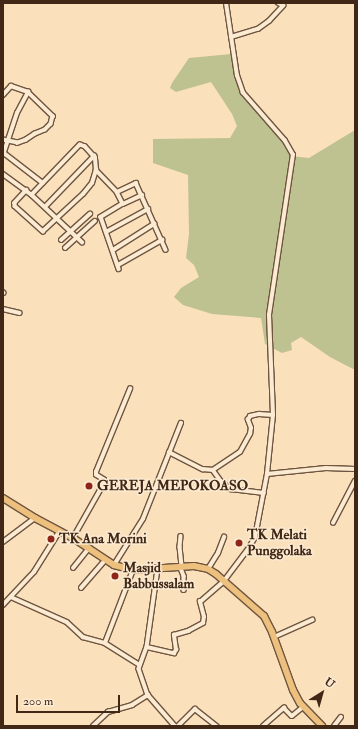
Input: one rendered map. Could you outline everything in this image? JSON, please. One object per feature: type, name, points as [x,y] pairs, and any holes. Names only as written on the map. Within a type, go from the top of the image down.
[{"type":"highway","points":[[3,498],[59,532],[73,538],[114,565],[134,570],[181,566],[194,566],[208,569],[264,616],[274,637],[293,690],[303,707],[322,726]]},
{"type":"street","points":[[147,647],[174,654],[176,650],[174,635],[188,631],[203,623],[204,617],[200,602],[224,581],[252,543],[256,533],[267,474],[273,415],[269,315],[293,155],[285,141],[243,93],[237,76],[226,3]]},
{"type":"street","points":[[230,37],[258,29],[270,21],[284,5],[278,3]]},
{"type":"street","points":[[3,95],[11,86],[28,92],[53,116],[51,124],[45,130],[26,140],[18,143],[3,140]]},
{"type":"street","points":[[28,92],[17,114],[3,154],[43,183]]},
{"type":"street","points":[[27,190],[15,206],[43,231],[83,194],[92,183],[96,170],[94,156],[86,147],[80,146],[32,195]]},
{"type":"street","points":[[44,207],[94,156]]},
{"type":"street","points":[[96,170],[117,192],[123,204]]},
{"type":"street","points":[[3,174],[27,190],[76,238],[82,242]]},
{"type":"street","points":[[117,192],[136,183],[166,250]]},
{"type":"street","points":[[142,195],[101,216],[119,267],[162,240]]},
{"type":"street","points":[[106,232],[148,209]]},
{"type":"street","points":[[61,240],[90,214]]},
{"type":"street","points":[[65,248],[95,221]]},
{"type":"street","points":[[113,250],[154,224]]},
{"type":"street","points":[[3,309],[20,313]]},
{"type":"street","points":[[73,538],[103,485],[104,480],[96,475],[96,472],[130,389]]},
{"type":"street","points":[[169,452],[203,469],[213,470],[240,452],[250,434],[251,428],[248,420],[250,416],[259,414],[273,415]]},
{"type":"street","points":[[114,565],[144,519],[181,424]]},
{"type":"street","points":[[267,474],[326,468],[355,469]]},
{"type":"street","points":[[213,470],[221,481],[231,489],[264,493]]},
{"type":"street","points":[[333,523],[355,481]]},
{"type":"street","points":[[3,542],[35,518]]},
{"type":"street","points":[[3,605],[34,572],[59,532]]},
{"type":"street","points":[[181,536],[181,566],[184,576],[184,590]]},
{"type":"street","points":[[208,569],[219,550],[224,537]]},
{"type":"street","points":[[73,568],[89,548]]},
{"type":"street","points":[[81,588],[105,560]]},
{"type":"street","points":[[158,569],[147,647],[140,665],[141,677],[148,695],[171,722],[177,726],[195,709],[217,726]]},
{"type":"street","points":[[105,643],[134,570]]},
{"type":"street","points":[[11,597],[67,622],[83,637],[105,643],[140,665]]},
{"type":"street","points":[[274,637],[312,620]]},
{"type":"street","points":[[94,726],[108,712],[132,705],[148,695]]},
{"type":"street","points":[[263,726],[284,708],[292,716],[303,707]]},
{"type":"street","points":[[334,726],[341,717]]},
{"type":"street","points":[[168,726],[171,722]]},
{"type":"green space","points":[[231,54],[242,94],[284,143],[291,156],[309,158],[355,130],[355,370],[330,357],[301,337],[291,343],[292,350],[282,353],[265,344],[261,318],[212,314],[183,305],[174,297],[181,288],[199,277],[194,265],[186,258],[189,234],[188,175],[153,163],[153,139],[230,138],[237,126],[232,114],[211,82],[176,92],[170,88],[189,58]]},
{"type":"place","name":"GEREJA MEPOKOASO","points":[[89,486]]},
{"type":"place","name":"TK Ana Morini","points":[[51,539]]},
{"type":"place","name":"TK Melati Punggolaka","points":[[239,543]]},
{"type":"place","name":"Masjid Babbussalam","points":[[115,576]]}]
